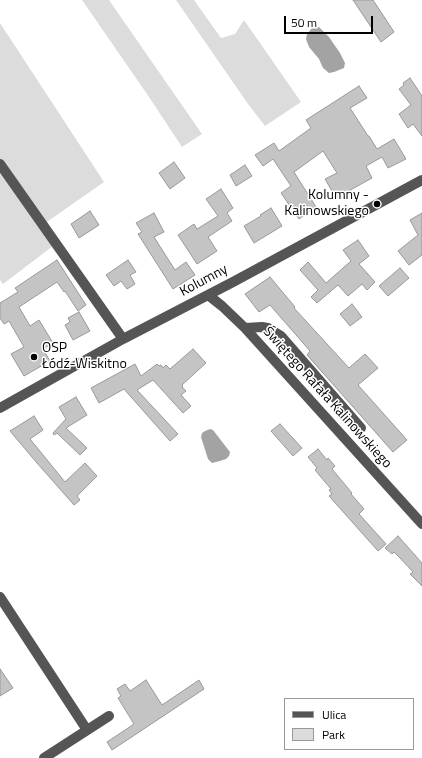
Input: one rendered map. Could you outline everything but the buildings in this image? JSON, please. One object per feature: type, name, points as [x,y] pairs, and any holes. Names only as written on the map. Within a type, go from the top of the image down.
[{"type":"street","points":[[0,164],[123,339]]},
{"type":"street","name":"Kolumny","points":[[0,408],[123,339],[208,296],[422,180]]},
{"type":"street","name":"Świętego Rafała Kalinowskiego","points":[[208,296],[222,306],[245,328],[422,524]]},
{"type":"street","points":[[245,328],[268,328],[281,336],[361,428]]},
{"type":"street","points":[[0,597],[87,730]]},
{"type":"street","points":[[44,758],[109,716]]},
{"type":"green space","points":[[82,0],[109,0],[202,134],[182,147]]},
{"type":"green space","points":[[176,0],[194,0],[221,38],[235,34],[244,20],[301,102],[265,126]]},
{"type":"green space","points":[[0,23],[104,182],[41,226],[53,246],[3,284],[0,280]]},
{"type":"shaded area","points":[[319,27],[329,37],[340,53],[345,63],[344,68],[329,73],[323,68],[319,59],[309,47],[306,39],[307,34],[312,28]]},
{"type":"shaded area","points":[[210,429],[213,430],[230,452],[226,459],[212,463],[208,459],[201,437],[202,433]]},
{"type":"place","name":"Kolumny - Kalinowskiego","points":[[377,204]]},
{"type":"place","name":"OSP Łódź-Wiskitno","points":[[34,357]]}]
